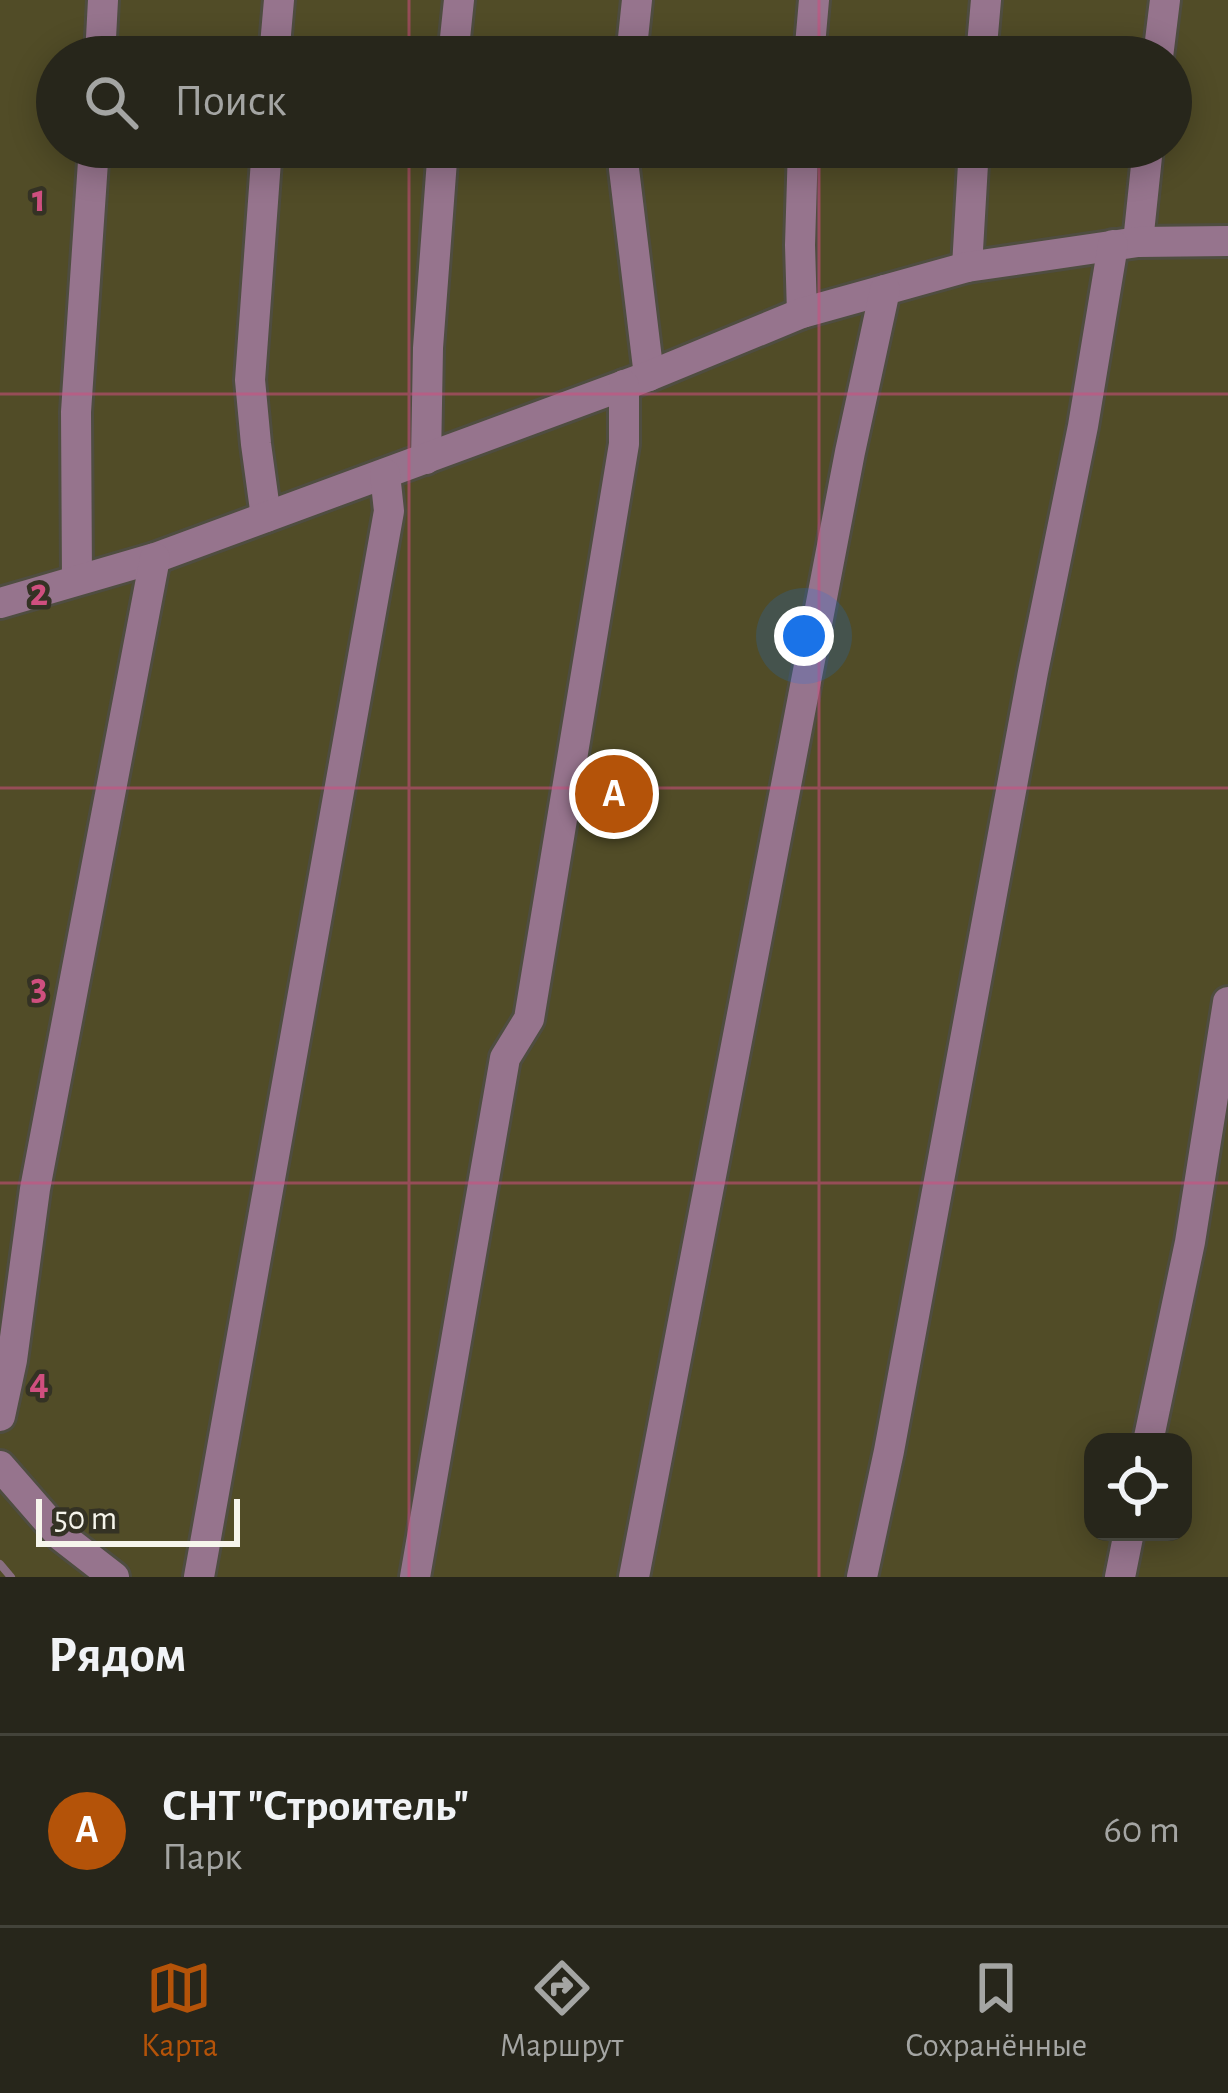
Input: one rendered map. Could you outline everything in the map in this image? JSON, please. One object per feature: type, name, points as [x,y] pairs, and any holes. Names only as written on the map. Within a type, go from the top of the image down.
[{"type":"lane","points":[[101,36],[103,0]]},
{"type":"lane","points":[[275,36],[278,0]]},
{"type":"lane","points":[[455,36],[459,0]]},
{"type":"lane","points":[[634,36],[637,0]]},
{"type":"lane","points":[[811,36],[814,0]]},
{"type":"lane","points":[[983,36],[986,0]]},
{"type":"lane","points":[[1161,36],[1165,0]]},
{"type":"lane","points":[[77,580],[76,412],[93,168]]},
{"type":"lane","points":[[265,168],[250,380],[266,517]]},
{"type":"lane","points":[[425,459],[441,168]]},
{"type":"lane","points":[[415,1577],[505,1058],[529,1019],[637,380],[624,168]]},
{"type":"lane","points":[[802,168],[802,313]]},
{"type":"lane","points":[[967,267],[973,168]]},
{"type":"lane","points":[[862,1577],[1082,426],[1143,168]]},
{"type":"lane","points":[[0,603],[155,558],[637,380],[802,313],[967,267],[1125,244],[1228,241]]},
{"type":"lane","points":[[634,1577],[885,290]]},
{"type":"lane","points":[[199,1577],[388,512],[386,473]]},
{"type":"lane","points":[[0,1416],[35,1189],[155,558]]},
{"type":"lane","points":[[1150,1433],[1190,1242],[1228,1002]]},
{"type":"lane","points":[[0,1466],[61,1536],[114,1577]]},
{"type":"lane","points":[[1120,1577],[1127,1541]]},
{"type":"shaded area","points":[[0,0],[1228,0],[1228,1577],[0,1577]]},
{"type":"waterway","points":[[0,1564],[11,1577]]},
{"type":"place","name":"СНТ \"Строитель\"","points":[[614,794]]}]
